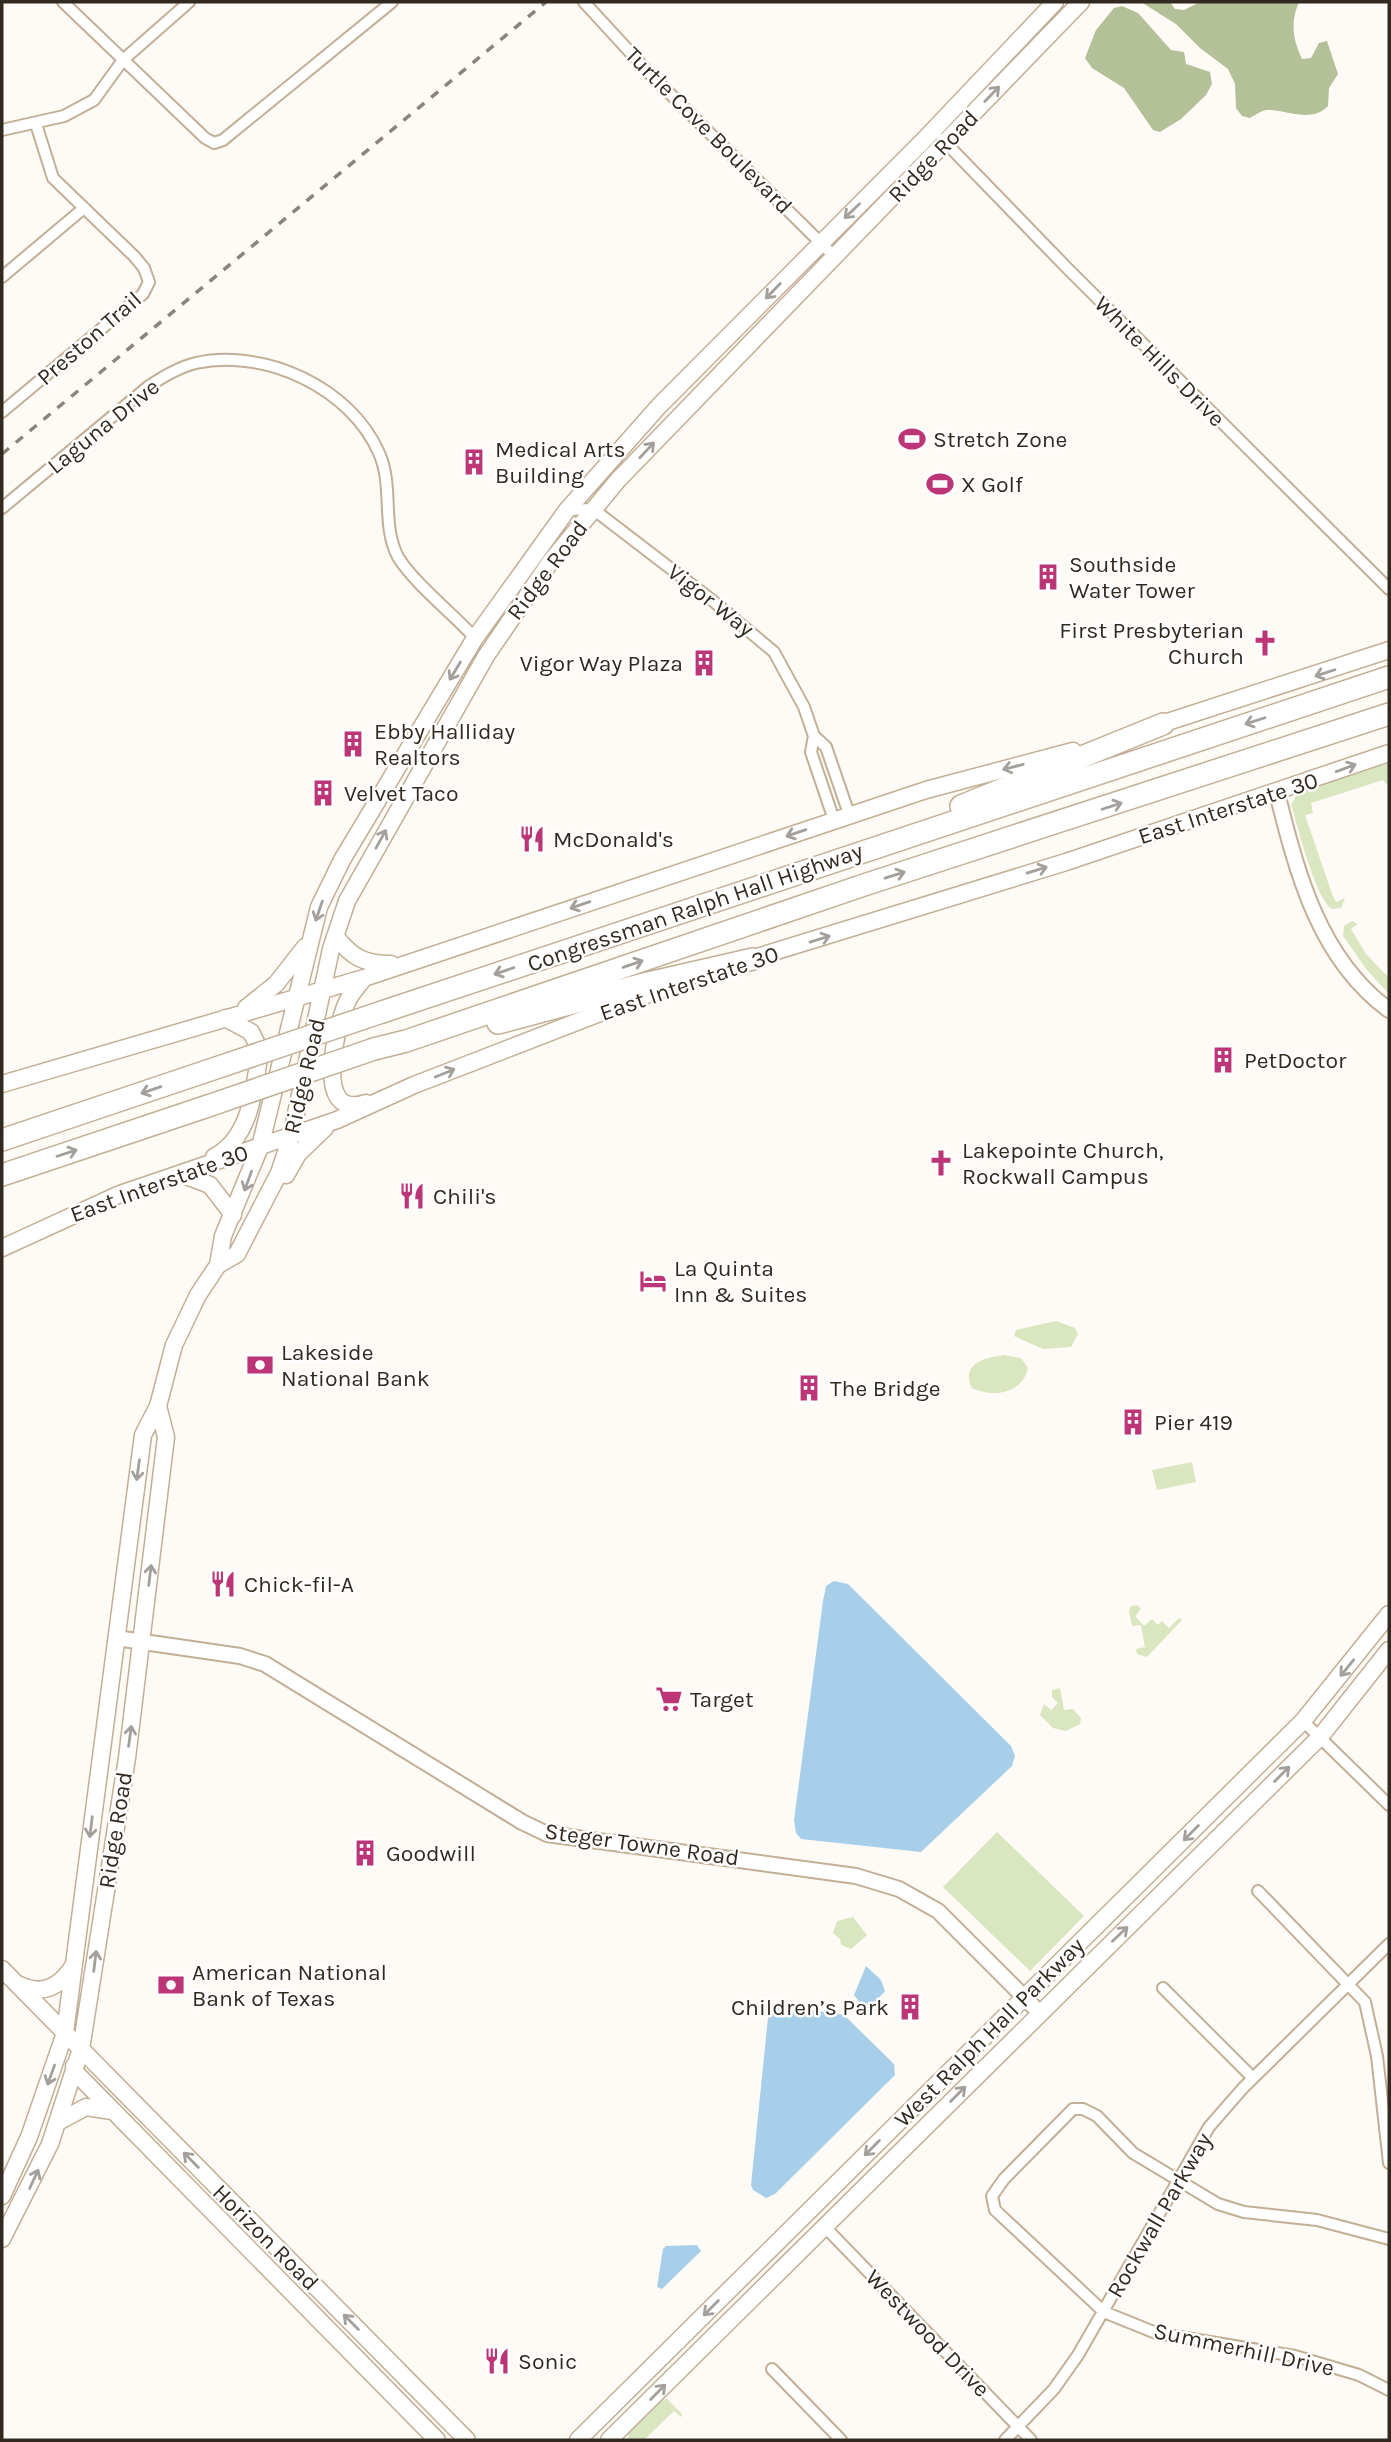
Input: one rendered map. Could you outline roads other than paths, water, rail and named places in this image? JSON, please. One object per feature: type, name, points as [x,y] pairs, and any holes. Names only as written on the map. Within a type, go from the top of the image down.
[{"type":"highway","name":"Congressman Ralph Hall Highway","points":[[2,1140],[1389,677]]},
{"type":"highway","name":"Congressman Ralph Hall Highway","points":[[2,1175],[851,889],[1389,713]]},
{"type":"highway","points":[[857,853],[993,792],[1163,724]]},
{"type":"highway","points":[[406,1041],[460,1032],[753,959]]},
{"type":"main road","name":"Ridge Road","points":[[2,2196],[29,2137],[65,2033],[142,1435],[158,1406],[174,1345],[198,1295],[218,1265],[223,1236],[260,1147],[309,942],[332,878],[475,638],[567,510],[659,406],[935,128],[1055,2]]},
{"type":"main road","name":"Ridge Road","points":[[218,1265],[237,1254],[268,1196],[291,1137],[335,936],[354,888],[486,656],[551,561],[593,509],[1081,2]]},
{"type":"main road","points":[[2,1084],[297,999],[926,790],[1054,757],[1389,650]]},
{"type":"main road","name":"East Interstate 30","points":[[2,1248],[104,1200],[337,1120],[414,1085],[678,982],[1277,793],[1389,753]]},
{"type":"main road","points":[[332,878],[354,888]]},
{"type":"main road","points":[[335,936],[349,953],[363,962],[407,964]]},
{"type":"main road","points":[[225,1018],[254,1004],[265,995],[309,942]]},
{"type":"main road","points":[[364,978],[346,1004],[331,1068],[332,1086],[339,1097],[357,1106],[414,1085]]},
{"type":"main road","points":[[181,1174],[229,1148],[245,1122],[259,1058],[259,1043],[246,1028],[225,1018]]},
{"type":"main road","points":[[237,1254],[263,1222],[298,1154],[317,1133],[337,1120]]},
{"type":"main road","points":[[181,1174],[209,1185],[233,1215]]},
{"type":"main road","name":"Ridge Road","points":[[2,2239],[30,2188],[60,2121],[81,2049],[142,1642],[166,1437],[158,1406]]},
{"type":"main road","name":"West Ralph Hall Parkway","points":[[578,2440],[1303,1721],[1389,1614]]},
{"type":"main road","name":"West Ralph Hall Parkway","points":[[609,2440],[1320,1737],[1389,1650]]},
{"type":"main road","points":[[18,1984],[33,1992],[49,1990],[68,1975],[74,1964]]},
{"type":"main road","name":"Horizon Road","points":[[2,1969],[467,2440]]},
{"type":"main road","name":"Horizon Road","points":[[65,2033],[75,2072],[437,2440]]},
{"type":"main road","points":[[60,2121],[86,2107],[115,2112]]},
{"type":"main road","points":[[205,2204],[222,2208],[300,2285],[326,2297]]},
{"type":"main road","points":[[767,2252],[784,2267]]},
{"type":"main road","points":[[330,2331],[349,2340],[395,2384],[404,2388],[415,2387]]},
{"type":"street","points":[[62,2],[205,138],[214,143],[223,140],[392,2]]},
{"type":"street","points":[[2,130],[64,116],[94,100],[123,60],[189,2]]},
{"type":"street","name":"Turtle Cove Boulevard","points":[[584,2],[651,75],[835,257]]},
{"type":"street","name":"Preston Trail","points":[[2,412],[143,294],[149,282],[144,268],[53,178],[36,124]]},
{"type":"street","name":"White Hills Drive","points":[[935,128],[945,143],[1389,589]]},
{"type":"street","points":[[2,277],[84,208]]},
{"type":"street","name":"Laguna Drive","points":[[2,508],[149,386],[173,371],[198,363],[226,361],[257,363],[286,370],[326,391],[365,431],[379,452],[388,482],[387,503],[399,557],[475,638]]},
{"type":"street","points":[[567,510],[593,509]]},
{"type":"street","name":"Vigor Way","points":[[593,509],[713,601],[774,652],[802,699],[814,736],[811,752],[842,817]]},
{"type":"street","name":"Vigor Way","points":[[814,736],[826,747],[842,817]]},
{"type":"street","points":[[1277,793],[1294,860],[1324,933],[1348,970],[1372,997],[1389,1010]]},
{"type":"street","name":"Steger Towne Road","points":[[116,1638],[240,1656],[265,1664],[522,1822],[547,1834],[842,1874],[899,1889],[938,1911],[1040,2013]]},
{"type":"street","points":[[1303,1721],[1389,1805]]},
{"type":"street","points":[[1258,1891],[1366,2002],[1377,2056],[1389,2163]]},
{"type":"street","name":"Rockwall Parkway","points":[[1005,2440],[1054,2389],[1104,2312],[1209,2127],[1254,2078],[1389,1944]]},
{"type":"street","points":[[1163,1988],[1254,2078]]},
{"type":"street","name":"Summerhill Drive","points":[[1177,2180],[1133,2153],[1097,2116],[1083,2109],[1073,2109],[992,2196],[995,2210],[1104,2312],[1156,2333],[1295,2356],[1359,2375],[1389,2390]]},
{"type":"street","points":[[1177,2180],[1218,2204],[1244,2211],[1317,2220],[1389,2239]]},
{"type":"street","name":"Westwood Drive","points":[[825,2227],[1031,2440]]},
{"type":"street","points":[[772,2369],[841,2440]]},
{"type":"water","points":[[834,1581],[848,1584],[1011,1746],[1015,1756],[1012,1766],[921,1852],[801,1839],[796,1833],[794,1820],[823,1601],[826,1586]]},
{"type":"water","points":[[866,1966],[881,1980],[885,1991],[869,2009],[864,2008],[854,1995]]},
{"type":"water","points":[[775,2004],[844,2015],[894,2064],[895,2075],[775,2194],[766,2198],[753,2190],[751,2185],[769,2008]]},
{"type":"water","points":[[697,2245],[701,2251],[662,2289],[657,2287],[663,2249],[666,2246]]},
{"type":"railway","points":[[2,454],[546,2]]},
{"type":"place","name":"Stretch Zone","points":[[912,439]]},
{"type":"place","name":"Medical Arts Building","points":[[474,462]]},
{"type":"place","name":"X Golf","points":[[940,484]]},
{"type":"place","name":"Southside Water Tower","points":[[1048,577]]},
{"type":"place","name":"First Presbyterian Church","points":[[1265,643]]},
{"type":"place","name":"Vigor Way Plaza","points":[[704,663]]},
{"type":"place","name":"Ebby Halliday Realtors","points":[[353,744]]},
{"type":"place","name":"Velvet Taco","points":[[323,793]]},
{"type":"place","name":"McDonald's","points":[[532,839]]},
{"type":"place","name":"PetDoctor","points":[[1223,1060]]},
{"type":"place","name":"Lakepointe Church, Rockwall Campus","points":[[941,1163]]},
{"type":"place","name":"Chili's","points":[[412,1196]]},
{"type":"place","name":"La Quinta Inn & Suites","points":[[653,1281]]},
{"type":"place","name":"Lakeside National Bank","points":[[260,1365]]},
{"type":"place","name":"The Bridge","points":[[809,1388]]},
{"type":"place","name":"Pier 419","points":[[1133,1422]]},
{"type":"place","name":"Chick-fil-A","points":[[223,1584]]},
{"type":"place","name":"Target","points":[[669,1699]]},
{"type":"place","name":"Goodwill","points":[[365,1853]]},
{"type":"place","name":"American National Bank of Texas","points":[[171,1985]]},
{"type":"place","name":"Children’s Park","points":[[910,2007]]},
{"type":"place","name":"Sonic","points":[[497,2361]]}]
